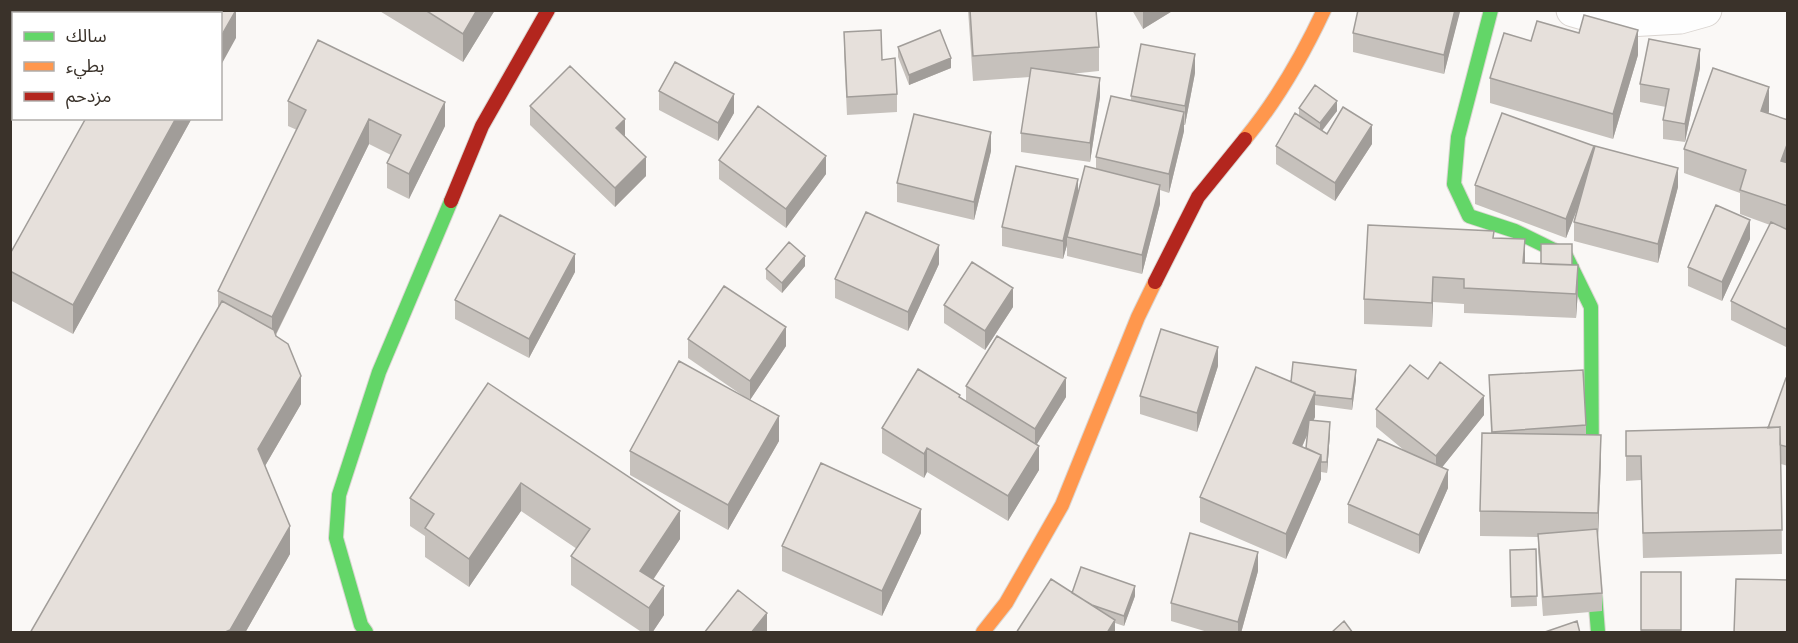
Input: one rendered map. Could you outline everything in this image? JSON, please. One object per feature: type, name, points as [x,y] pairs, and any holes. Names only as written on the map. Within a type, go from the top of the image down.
[{"type":"street","points":[[366,633],[361,625],[336,538],[339,495],[379,372],[482,126],[548,10]]},
{"type":"street","points":[[983,633],[1005,603],[1062,505],[1138,317],[1198,197],[1270,108],[1304,53],[1324,10]]},
{"type":"street","points":[[1491,10],[1458,137],[1454,184],[1468,216],[1515,231],[1566,256],[1591,307],[1592,492]]},
{"type":"street","points":[[1573,10],[1611,21],[1680,17],[1705,10]]},
{"type":"street","points":[[1593,549],[1598,633]]},
{"type":"building","points":[[146,10],[236,10],[222,34],[222,12],[145,12]]},
{"type":"building","points":[[425,10],[477,10],[463,34]]},
{"type":"building","points":[[970,10],[1096,10],[1099,47],[973,56]]},
{"type":"building","points":[[1358,10],[1455,10],[1444,55],[1353,33]]},
{"type":"building","points":[[1584,15],[1638,30],[1613,114],[1490,78],[1504,33],[1531,41],[1537,21],[1579,33]]},
{"type":"building","points":[[881,30],[882,60],[895,58],[897,94],[847,97],[844,32]]},
{"type":"building","points":[[940,30],[951,58],[909,75],[898,47]]},
{"type":"building","points":[[1649,39],[1700,49],[1685,124],[1663,120],[1669,89],[1640,84]]},
{"type":"building","points":[[318,40],[445,102],[409,174],[387,163],[401,135],[369,119],[272,317],[218,291],[306,110],[288,101]]},
{"type":"building","points":[[1141,44],[1195,54],[1185,106],[1131,96]]},
{"type":"building","points":[[675,62],[734,94],[718,123],[659,91]]},
{"type":"building","points":[[570,66],[625,119],[616,128],[646,157],[615,188],[530,106]]},
{"type":"building","points":[[1031,68],[1100,78],[1090,143],[1021,133]]},
{"type":"building","points":[[1713,68],[1769,87],[1761,111],[1788,120],[1788,142],[1781,161],[1788,163],[1788,206],[1740,190],[1746,170],[1684,149]]},
{"type":"building","points":[[1315,85],[1337,101],[1320,123],[1299,108]]},
{"type":"building","points":[[1111,96],[1184,112],[1169,174],[1096,157]]},
{"type":"building","points":[[758,106],[826,156],[786,209],[719,160]]},
{"type":"building","points":[[1343,107],[1372,125],[1335,183],[1276,146],[1295,113],[1327,134]]},
{"type":"building","points":[[1502,113],[1594,146],[1566,219],[1475,185]]},
{"type":"building","points":[[914,114],[991,132],[974,202],[897,183]]},
{"type":"building","points":[[85,120],[175,120],[73,305],[10,271],[10,254]]},
{"type":"building","points":[[1595,146],[1678,168],[1658,244],[1574,222]]},
{"type":"building","points":[[1016,166],[1078,179],[1063,241],[1002,227]]},
{"type":"building","points":[[1085,166],[1160,185],[1142,255],[1067,237]]},
{"type":"building","points":[[1716,205],[1750,220],[1722,282],[1688,267]]},
{"type":"building","points":[[866,212],[939,245],[908,312],[835,279]]},
{"type":"building","points":[[500,215],[575,254],[529,339],[455,300]]},
{"type":"building","points":[[1771,222],[1788,230],[1788,326],[1786,329],[1731,301]]},
{"type":"building","points":[[1368,225],[1494,231],[1493,238],[1525,239],[1523,263],[1578,265],[1576,294],[1464,288],[1464,279],[1433,277],[1432,303],[1364,299]]},
{"type":"building","points":[[789,242],[805,256],[782,283],[766,269]]},
{"type":"building","points":[[1541,244],[1572,244],[1572,265],[1541,264]]},
{"type":"building","points":[[972,262],[1013,288],[985,331],[944,305]]},
{"type":"building","points":[[724,286],[786,327],[750,381],[688,339]]},
{"type":"building","points":[[222,301],[274,330],[276,336],[288,344],[301,376],[258,449],[290,526],[230,630],[223,633],[30,633]]},
{"type":"building","points":[[1161,329],[1218,347],[1197,413],[1140,396]]},
{"type":"building","points":[[997,336],[1066,378],[1035,429],[966,386]]},
{"type":"building","points":[[679,361],[779,416],[728,505],[630,451]]},
{"type":"building","points":[[1293,362],[1356,370],[1352,399],[1315,395],[1315,392],[1291,382]]},
{"type":"building","points":[[1440,362],[1484,396],[1436,456],[1376,409],[1410,365],[1428,379]]},
{"type":"building","points":[[1256,367],[1315,392],[1293,443],[1321,455],[1286,534],[1200,497]]},
{"type":"building","points":[[918,369],[1039,446],[1008,496],[927,448],[924,454],[882,428]]},
{"type":"building","points":[[1583,370],[1586,425],[1492,432],[1489,375]]},
{"type":"building","points":[[1786,378],[1788,378],[1788,447],[1780,445],[1780,427],[1768,428]]},
{"type":"building","points":[[488,383],[680,511],[640,571],[664,586],[649,608],[571,556],[590,529],[521,483],[469,559],[425,528],[434,514],[410,498]]},
{"type":"building","points":[[1309,420],[1330,422],[1327,462],[1321,462],[1321,455],[1306,448]]},
{"type":"building","points":[[1780,427],[1782,530],[1643,533],[1641,456],[1626,456],[1626,431]]},
{"type":"building","points":[[1482,433],[1601,435],[1598,513],[1480,511]]},
{"type":"building","points":[[1378,439],[1448,470],[1419,535],[1348,504]]},
{"type":"building","points":[[821,463],[921,509],[882,591],[782,546]]},
{"type":"building","points":[[1597,529],[1602,593],[1543,597],[1538,534]]},
{"type":"building","points":[[1190,533],[1258,552],[1238,622],[1171,603]]},
{"type":"building","points":[[1536,549],[1537,596],[1511,597],[1510,550]]},
{"type":"building","points":[[1081,567],[1135,586],[1124,616],[1092,605],[1072,593]]},
{"type":"building","points":[[1641,572],[1681,572],[1681,630],[1641,630]]},
{"type":"building","points":[[1051,579],[1115,620],[1107,633],[1016,633]]},
{"type":"building","points":[[1736,579],[1788,580],[1788,633],[1734,633]]},
{"type":"building","points":[[738,590],[767,613],[751,633],[704,633]]},
{"type":"building","points":[[1344,621],[1353,633],[1331,633]]},
{"type":"building","points":[[1577,621],[1580,633],[1542,633]]},
{"type":"traffic: fast","points":[[1491,10],[1458,137],[1454,184],[1469,216],[1515,231],[1566,256],[1591,307],[1592,481]]},
{"type":"traffic: fast","points":[[366,632],[361,625],[336,538],[339,495],[379,372],[451,201]]},
{"type":"traffic: fast","points":[[1593,569],[1598,632]]},
{"type":"traffic: slow","points":[[1245,139],[1289,77],[1324,10]]},
{"type":"traffic: slow","points":[[983,632],[1006,603],[1062,505],[1138,317],[1155,282]]},
{"type":"traffic: jam","points":[[451,201],[482,126],[548,10]]},
{"type":"traffic: jam","points":[[1155,282],[1198,197],[1245,139]]}]
